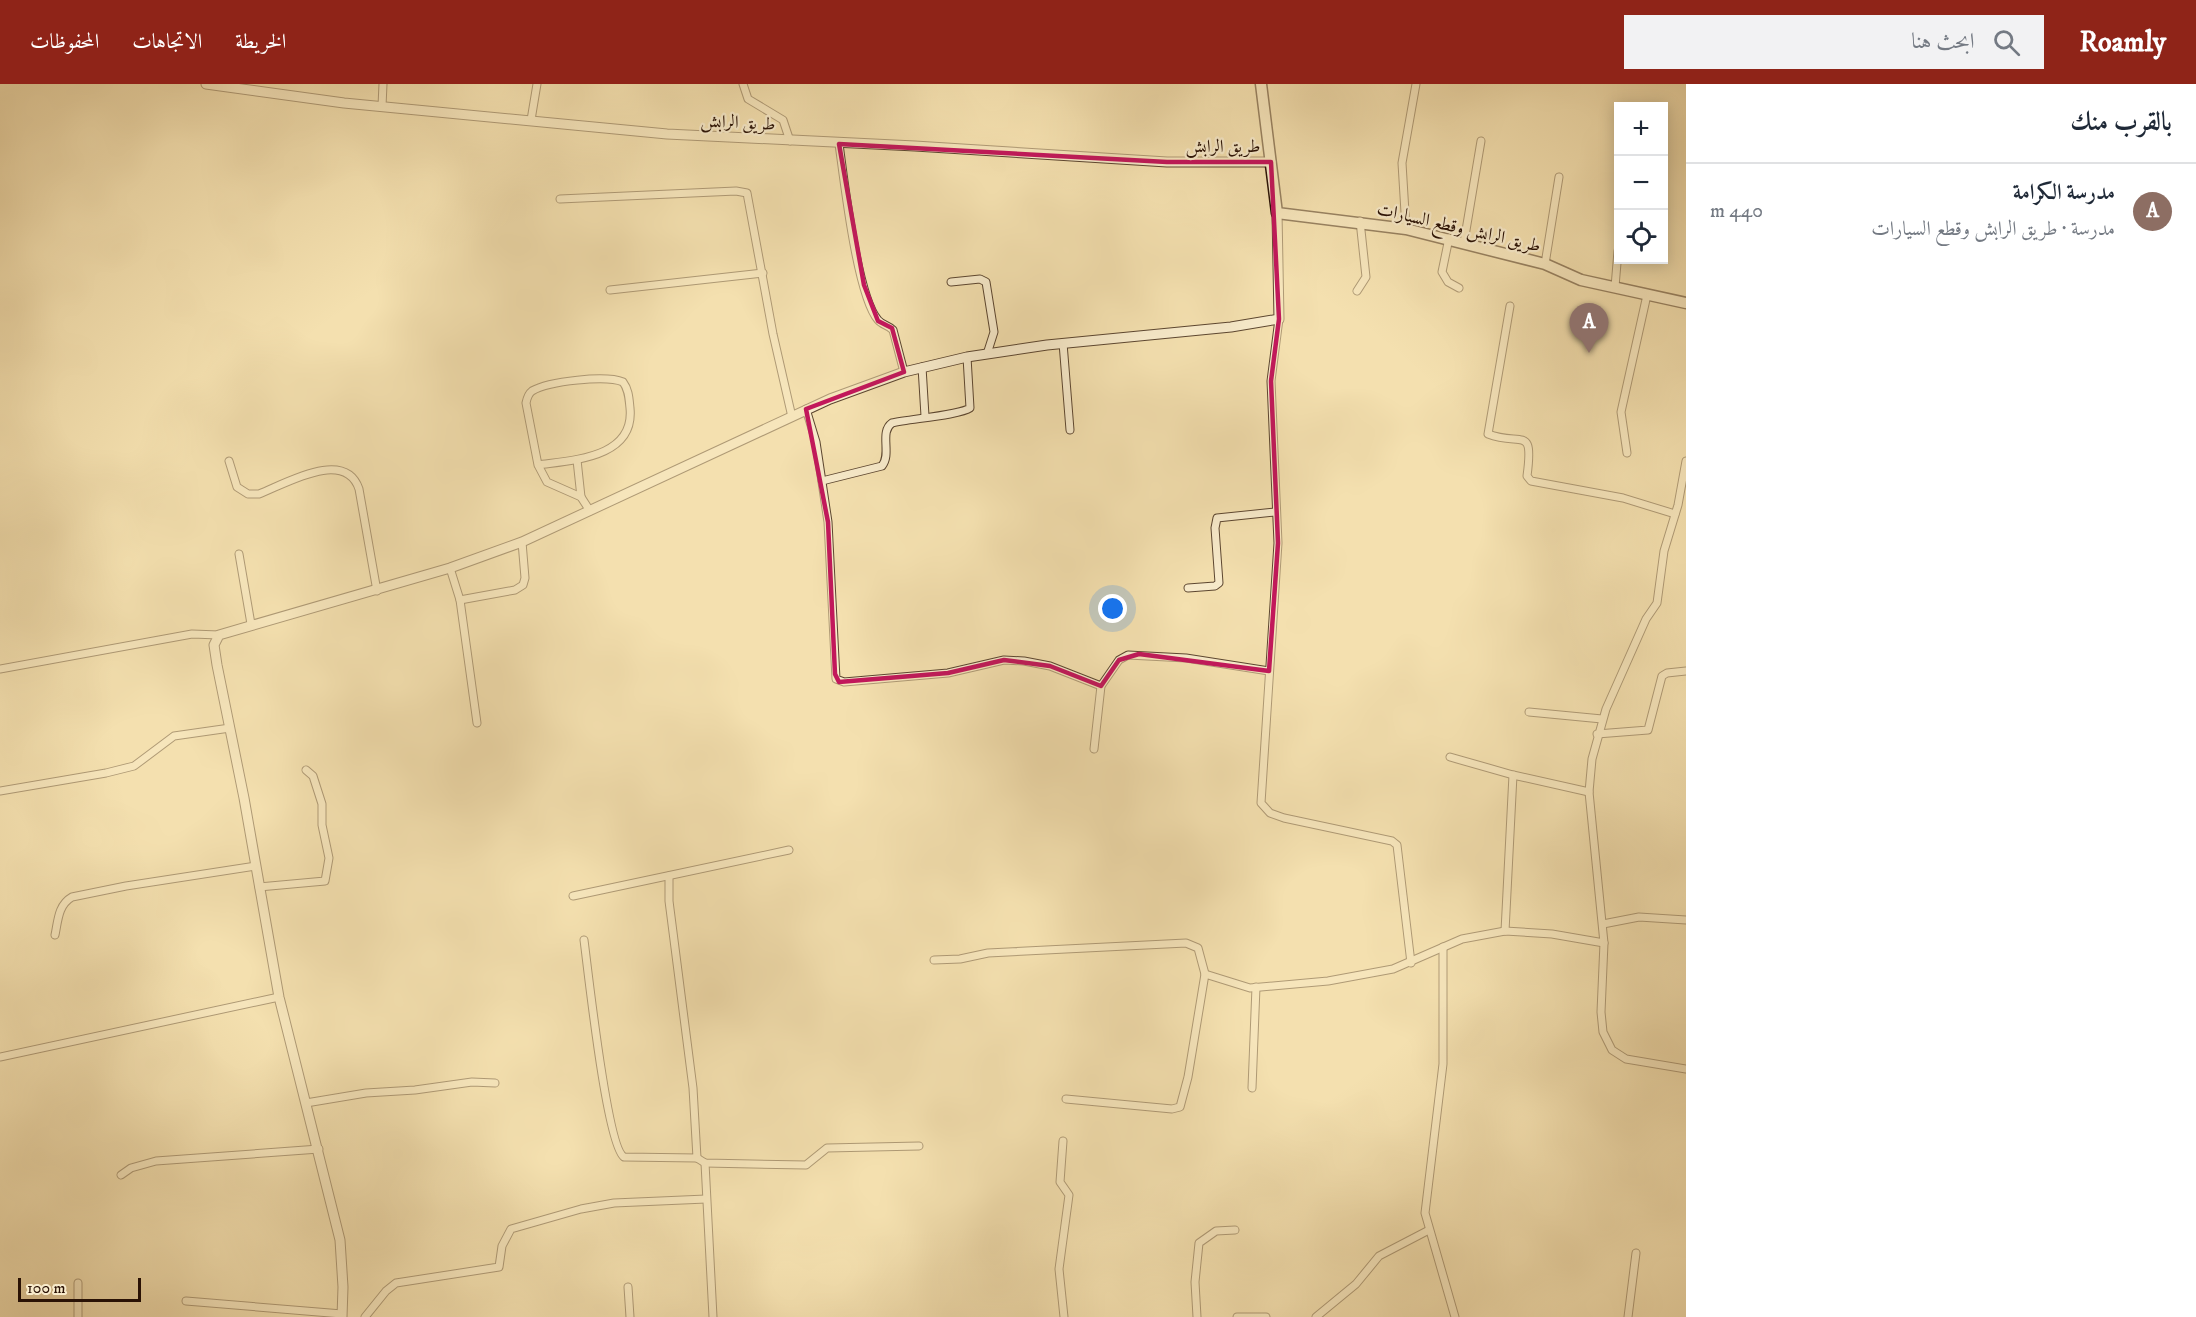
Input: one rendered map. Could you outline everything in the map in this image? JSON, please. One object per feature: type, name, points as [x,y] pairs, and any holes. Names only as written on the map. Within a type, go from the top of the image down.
[{"type":"main road","points":[[1262,84],[1277,213]]},
{"type":"main road","name":"طريق الرابش وقطع السيارات","points":[[1277,213],[1360,222],[1449,238],[1545,264],[1581,280],[1686,303]]},
{"type":"street","name":"طريق الرابش","points":[[206,84],[382,106],[667,134],[1167,162],[1271,162]]},
{"type":"street","points":[[382,106],[383,84]]},
{"type":"street","points":[[531,120],[537,84]]},
{"type":"street","points":[[743,84],[748,99],[783,120],[790,141]]},
{"type":"street","points":[[1406,229],[1402,163],[1416,84]]},
{"type":"street","points":[[1464,242],[1481,141]]},
{"type":"street","points":[[839,144],[847,202],[864,285],[878,321],[893,330],[904,372]]},
{"type":"street","points":[[1545,264],[1558,177]]},
{"type":"street","points":[[560,199],[743,192],[749,198],[792,417]]},
{"type":"street","points":[[1277,213],[1279,319],[1271,381],[1277,553],[1263,807],[1270,813],[1284,818],[1395,843],[1399,850],[1410,963]]},
{"type":"street","points":[[1358,291],[1366,277],[1360,222]]},
{"type":"street","points":[[1449,238],[1442,272],[1448,282],[1460,288]]},
{"type":"street","points":[[1615,287],[1617,264]]},
{"type":"street","points":[[610,290],[763,273]]},
{"type":"street","points":[[951,282],[980,279],[986,282],[994,332],[987,354]]},
{"type":"street","points":[[1627,453],[1621,412],[1647,295]]},
{"type":"street","points":[[1510,306],[1488,434],[1523,439],[1528,444],[1530,452],[1527,476],[1531,481],[1623,498],[1675,514]]},
{"type":"street","points":[[0,669],[192,634],[219,635],[450,568],[522,542],[806,409],[922,367],[967,357],[1063,343],[1231,327],[1279,319]]},
{"type":"street","points":[[1063,343],[1070,430]]},
{"type":"street","points":[[822,481],[882,466],[886,458],[888,425],[926,416],[957,413],[970,408],[967,357]]},
{"type":"street","points":[[922,367],[926,416]]},
{"type":"street","points":[[538,465],[577,460],[606,452],[626,433],[631,416],[627,388],[623,382],[616,379],[592,379],[531,391],[526,403],[538,465],[547,482],[581,497]]},
{"type":"street","points":[[806,409],[816,442],[822,481],[832,574],[835,674],[839,682],[948,673],[989,662],[1014,660],[1050,666],[1101,686]]},
{"type":"street","points":[[577,460],[581,497],[590,511]]},
{"type":"street","points":[[229,461],[237,487],[248,494],[259,494],[326,469],[338,470],[353,478],[359,489],[377,591]]},
{"type":"street","points":[[1686,461],[1675,514],[1664,550],[1657,603],[1646,620],[1602,719],[1592,759],[1589,792],[1603,924],[1601,1012],[1603,1032],[1612,1050],[1626,1059],[1686,1069]]},
{"type":"street","points":[[1188,588],[1215,586],[1219,583],[1215,528],[1217,518],[1275,512]]},
{"type":"street","points":[[460,600],[515,590],[523,585],[525,578],[522,542]]},
{"type":"street","points":[[239,554],[251,624]]},
{"type":"street","points":[[450,568],[460,600],[477,723]]},
{"type":"street","points":[[186,1301],[342,1316],[340,1240],[279,997],[215,651],[219,635]]},
{"type":"street","points":[[1094,749],[1101,686],[1119,660],[1139,654],[1269,671]]},
{"type":"street","points":[[1597,734],[1648,730],[1662,676],[1667,673],[1686,671]]},
{"type":"street","points":[[1529,712],[1602,719]]},
{"type":"street","points":[[0,791],[106,774],[134,766],[174,736],[230,728]]},
{"type":"street","points":[[1450,757],[1513,775],[1589,792]]},
{"type":"street","points":[[259,887],[325,881],[329,858],[322,825],[322,804],[313,776],[306,770]]},
{"type":"street","points":[[1505,931],[1513,775]]},
{"type":"street","points":[[573,896],[789,850]]},
{"type":"street","points":[[55,935],[61,908],[65,901],[72,897],[126,886],[256,866]]},
{"type":"street","points":[[669,876],[670,909],[693,1088],[697,1158]]},
{"type":"street","points":[[1603,924],[1639,917],[1686,920]]},
{"type":"street","points":[[1204,974],[1243,986],[1257,987],[1357,977],[1410,963],[1474,935],[1505,931],[1552,934],[1604,943]]},
{"type":"street","points":[[584,940],[608,1114],[617,1150],[624,1157],[697,1158],[705,1163],[806,1165],[828,1148],[919,1146]]},
{"type":"street","points":[[934,960],[960,959],[988,953],[1186,943],[1198,948],[1204,974],[1188,1077],[1180,1107],[1172,1109],[1066,1099]]},
{"type":"street","points":[[1443,947],[1443,1064],[1425,1206],[1429,1230],[1455,1317]]},
{"type":"street","points":[[1252,1088],[1257,987]]},
{"type":"street","points":[[0,1057],[279,997]]},
{"type":"street","points":[[306,1103],[366,1093],[415,1090],[472,1082],[495,1083]]},
{"type":"street","points":[[1063,1141],[1060,1182],[1069,1195],[1059,1269],[1064,1317]]},
{"type":"street","points":[[121,1175],[131,1168],[156,1161],[319,1149]]},
{"type":"street","points":[[705,1163],[712,1317]]},
{"type":"street","points":[[365,1317],[386,1291],[396,1283],[499,1267],[502,1246],[511,1228],[614,1203],[706,1199]]},
{"type":"street","points":[[1197,1317],[1195,1282],[1199,1243],[1216,1231],[1235,1230]]},
{"type":"street","points":[[1317,1317],[1356,1284],[1379,1256],[1429,1230]]},
{"type":"street","points":[[1629,1317],[1636,1253]]},
{"type":"street","points":[[78,1283],[78,1317]]},
{"type":"street","points":[[627,1287],[630,1317]]},
{"type":"street","points":[[1237,1317],[1266,1317]]},
{"type":"highlighted area","points":[[839,144],[1167,162],[1271,162],[1279,319],[1271,381],[1278,543],[1269,671],[1139,654],[1119,660],[1101,686],[1050,666],[1004,660],[948,673],[839,682],[835,674],[828,522],[806,409],[904,372],[892,328],[878,321],[864,285]]},
{"type":"place","name":"مدرسة الكرامة","points":[[1589,353]]}]
